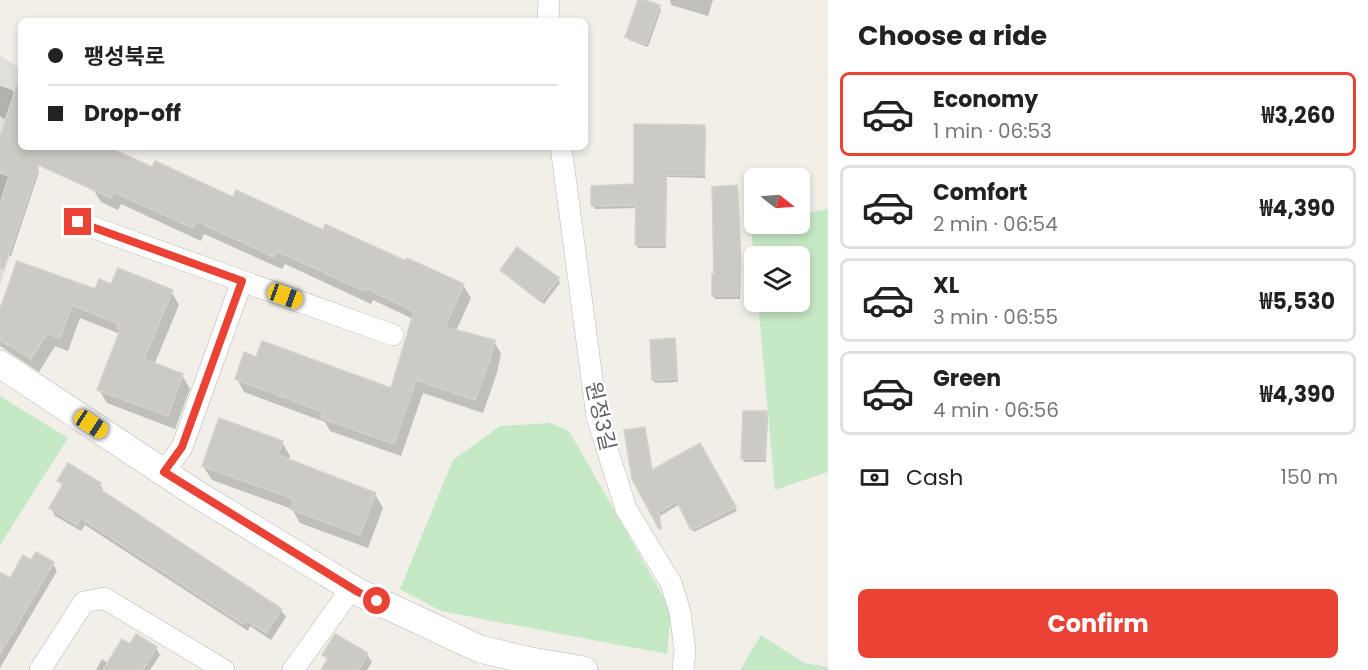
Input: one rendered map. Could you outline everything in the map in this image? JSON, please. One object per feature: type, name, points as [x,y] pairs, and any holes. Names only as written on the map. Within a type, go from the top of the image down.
[{"type":"street","points":[[548,18],[549,0]]},
{"type":"street","name":"원정3길","points":[[561,150],[597,417],[626,509],[671,583],[680,612],[686,650],[683,670]]},
{"type":"street","points":[[78,222],[393,335]]},
{"type":"street","points":[[164,472],[182,447],[242,281]]},
{"type":"street","points":[[0,364],[164,472],[352,588],[480,649],[584,670]]},
{"type":"street","points":[[293,670],[352,588]]},
{"type":"street","points":[[40,670],[84,602],[104,598],[224,670]]},
{"type":"shaded area","points":[[0,56],[18,67],[18,150],[44,150],[0,285]]},
{"type":"green space","points":[[828,209],[828,472],[775,490],[759,312],[810,312],[810,246],[753,246],[752,234],[810,234],[810,212]]},
{"type":"green space","points":[[0,396],[68,438],[0,545]]},
{"type":"green space","points":[[550,423],[569,431],[671,610],[667,654],[441,611],[400,589],[453,460],[500,426]]},
{"type":"green space","points":[[761,635],[804,663],[828,667],[828,670],[740,670]]},
{"type":"building","points":[[638,0],[660,5],[646,44],[625,37]]},
{"type":"building","points":[[18,85],[18,150],[115,150],[152,167],[155,161],[233,197],[236,190],[323,230],[325,224],[406,261],[407,258],[464,284],[445,327],[495,340],[475,400],[416,380],[394,444],[321,418],[323,412],[235,379],[244,352],[256,357],[262,341],[391,388],[414,311],[277,251],[274,257],[196,221],[193,228],[113,192],[111,198],[39,165],[4,269],[0,268],[0,204],[9,176],[0,173],[0,137]]},
{"type":"building","points":[[634,124],[705,125],[704,175],[666,175],[665,245],[635,245],[636,205],[591,206],[591,186],[634,184]]},
{"type":"building","points":[[737,185],[740,242],[738,296],[712,296],[712,274],[714,274],[712,187]]},
{"type":"building","points":[[517,247],[559,278],[541,302],[500,270]]},
{"type":"building","points":[[17,261],[95,289],[99,279],[111,284],[118,268],[173,290],[144,359],[183,374],[168,416],[97,390],[120,330],[117,328],[119,324],[72,305],[60,338],[47,334],[31,359],[0,340],[0,309]]},
{"type":"building","points":[[675,338],[677,379],[652,380],[650,340]]},
{"type":"building","points":[[743,411],[767,411],[765,459],[741,459]]},
{"type":"building","points":[[219,418],[283,441],[278,455],[376,493],[360,535],[290,509],[294,499],[202,466]]},
{"type":"building","points":[[645,427],[652,470],[700,443],[736,507],[691,530],[677,502],[659,512],[661,528],[659,529],[632,479],[624,430]]},
{"type":"building","points":[[68,463],[101,483],[98,488],[282,609],[266,633],[246,620],[243,624],[81,518],[77,525],[49,508],[63,484],[57,481]]},
{"type":"building","points":[[36,552],[54,562],[0,654],[0,572],[10,578],[23,555],[31,560]]},
{"type":"building","points":[[136,634],[157,647],[143,670],[103,670],[122,639],[130,644]]},
{"type":"building","points":[[335,634],[368,653],[359,670],[321,670],[328,658],[322,655]]},
{"type":"route","points":[[78,222],[242,281],[182,447],[164,472],[358,592],[377,601]]}]
